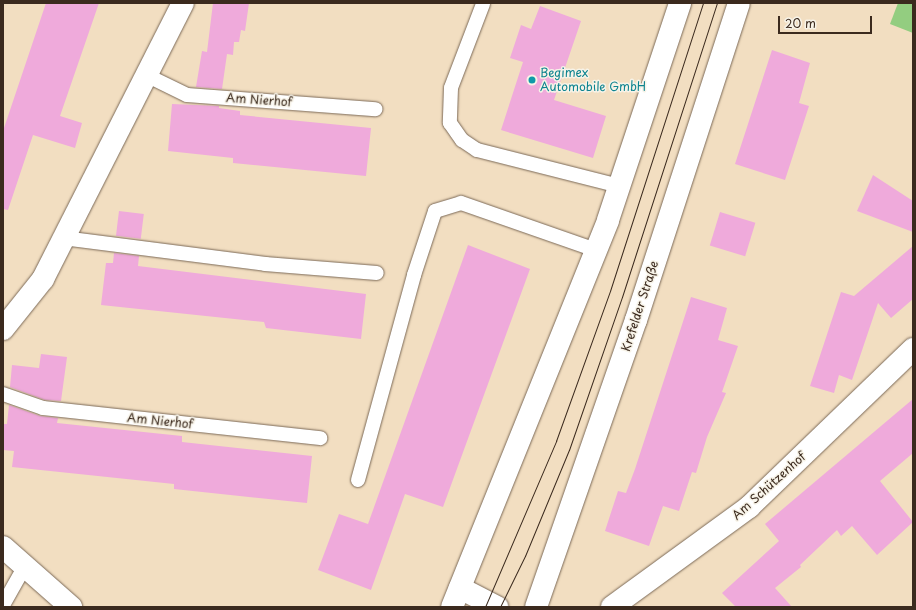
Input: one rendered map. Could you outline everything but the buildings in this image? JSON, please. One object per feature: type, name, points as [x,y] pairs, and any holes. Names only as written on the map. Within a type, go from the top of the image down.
[{"type":"street","points":[[3,329],[42,279],[148,76],[183,3]]},
{"type":"street","points":[[497,607],[456,597],[596,250],[680,3]]},
{"type":"street","name":"Krefelder Straße","points":[[536,607],[636,320],[739,3]]},
{"type":"street","name":"Am Schützenhof","points":[[612,607],[749,507],[913,349]]},
{"type":"street","points":[[3,547],[71,607]]},
{"type":"lane","points":[[483,4],[451,88],[450,123],[462,140],[477,150],[619,186]]},
{"type":"lane","name":"Am Nierhof","points":[[148,76],[187,94],[375,109]]},
{"type":"lane","points":[[358,480],[414,275],[435,211],[461,203],[596,250]]},
{"type":"lane","points":[[63,238],[265,264],[377,273]]},
{"type":"lane","name":"Am Nierhof","points":[[3,394],[43,408],[320,438]]},
{"type":"lane","points":[[3,605],[25,566]]},
{"type":"green space","points":[[898,3],[913,3],[913,33],[890,24]]},
{"type":"tram line","points":[[485,607],[556,441],[610,291],[703,3]]},
{"type":"tram line","points":[[500,607],[525,556],[569,450],[622,297],[717,3]]},
{"type":"place","name":"Begimex Automobile GmbH","points":[[532,80]]}]
